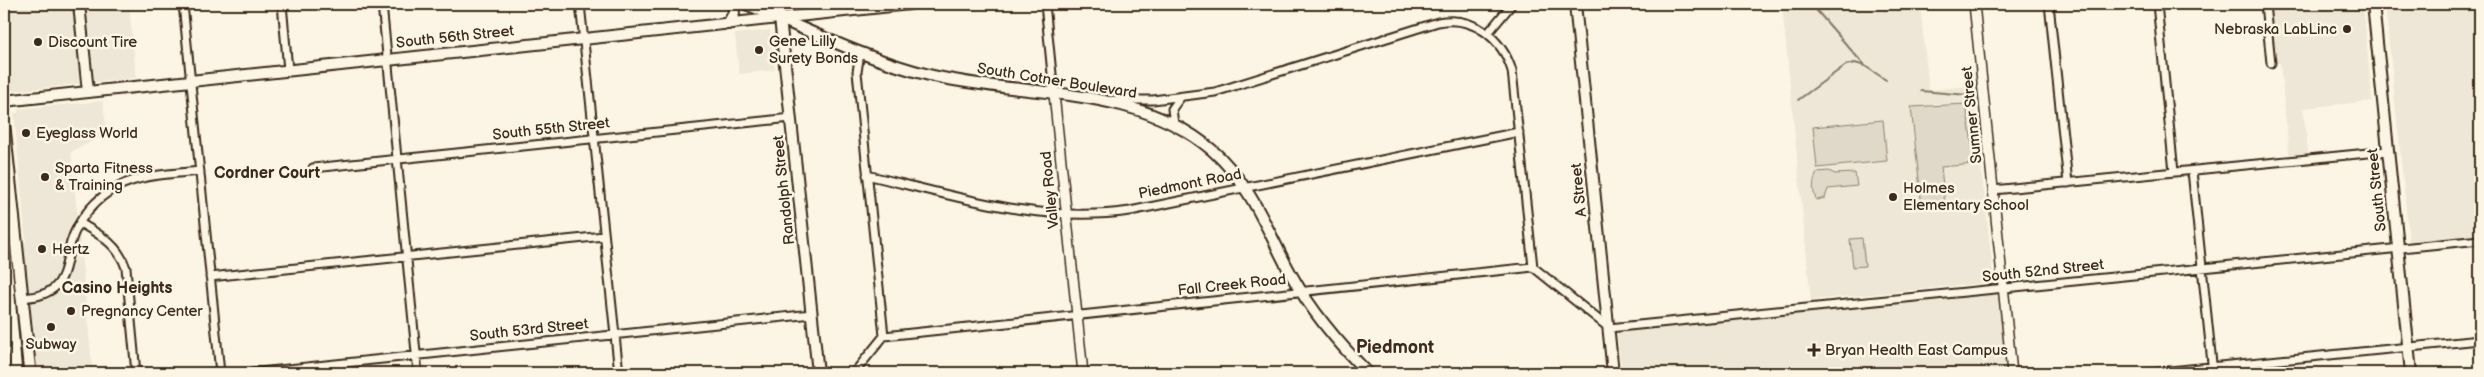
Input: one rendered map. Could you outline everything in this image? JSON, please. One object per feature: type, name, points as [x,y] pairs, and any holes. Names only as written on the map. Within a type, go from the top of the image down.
[{"type":"main road","points":[[79,4],[88,92]]},
{"type":"main road","points":[[728,24],[733,16],[733,4]]},
{"type":"main road","name":"South Cotner Boulevard","points":[[746,4],[860,53],[898,66],[956,81],[1108,101],[1147,111],[1174,124],[1212,150],[1246,188],[1301,292],[1332,334],[1368,373]]},
{"type":"main road","name":"South 56th Street","points":[[4,101],[910,4]]},
{"type":"main road","name":"A Street","points":[[1575,4],[1614,373]]},
{"type":"main road","name":"South Street","points":[[2373,4],[2411,373]]},
{"type":"main road","name":"Randolph Street","points":[[780,18],[818,373]]},
{"type":"main road","points":[[4,127],[30,373]]},
{"type":"main road","points":[[4,242],[16,373]]},
{"type":"street","points":[[183,4],[220,373]]},
{"type":"street","points":[[282,4],[288,70]]},
{"type":"street","points":[[382,4],[418,373]]},
{"type":"street","points":[[580,4],[619,373]]},
{"type":"street","name":"Randolph Street","points":[[779,4],[780,18]]},
{"type":"street","name":"Valley Road","points":[[1045,4],[1083,373]]},
{"type":"street","points":[[1488,33],[1512,4]]},
{"type":"street","name":"Sumner Street","points":[[1974,4],[2012,373]]},
{"type":"street","points":[[2049,4],[2068,183]]},
{"type":"street","points":[[2157,4],[2174,172]]},
{"type":"street","points":[[2264,4],[2271,64]]},
{"type":"street","points":[[1108,101],[1149,101],[1180,98],[1230,88],[1438,22],[1466,23],[1488,33],[1504,52],[1510,66],[1533,267],[1609,328]]},
{"type":"street","points":[[854,373],[884,336],[857,72],[860,53]]},
{"type":"street","points":[[1174,124],[1172,110],[1180,98]]},
{"type":"street","name":"South 55th Street","points":[[313,168],[791,118]]},
{"type":"street","name":"Piedmont Road","points":[[867,175],[1010,209],[1067,215],[1130,211],[1518,132]]},
{"type":"street","points":[[1993,190],[2388,151]]},
{"type":"street","points":[[21,298],[45,294],[56,286],[64,271],[73,236],[80,223],[101,198],[128,182],[152,176],[200,171]]},
{"type":"street","points":[[2192,171],[2213,370]]},
{"type":"street","points":[[80,223],[110,242],[123,259],[126,268],[136,373]]},
{"type":"street","points":[[210,278],[604,236]]},
{"type":"street","name":"South 52nd Street","points":[[1609,328],[2399,250],[2480,240]]},
{"type":"street","name":"Fall Creek Road","points":[[884,336],[1533,267]]},
{"type":"street","name":"South 53rd Street","points":[[250,373],[812,314]]},
{"type":"street","points":[[2150,373],[2213,370],[2480,340]]},
{"type":"shaded area","points":[[4,4],[129,4],[136,78],[13,91],[7,87]]},
{"type":"shaded area","name":"Holmes Elementary School","points":[[1782,4],[1920,4],[1929,90],[1982,85],[1983,94],[1973,96],[1994,282],[1811,300]]},
{"type":"shaded area","points":[[2285,4],[2363,4],[2372,101],[2303,108],[2309,159],[2290,161],[2280,63],[2271,63],[2265,6]]},
{"type":"shaded area","points":[[2385,4],[2480,4],[2480,240],[2410,248]]},
{"type":"shaded area","points":[[770,30],[775,70],[739,74],[735,34]]},
{"type":"shaded area","points":[[103,101],[107,134],[71,152],[93,373],[38,373],[23,242],[26,242],[14,113],[18,113],[18,109]]},
{"type":"shaded area","points":[[1966,104],[1975,164],[1941,167],[1945,205],[1922,207],[1911,107]]},
{"type":"shaded area","points":[[1883,120],[1887,161],[1817,168],[1813,127]]},
{"type":"shaded area","points":[[1829,171],[1835,174],[1855,173],[1857,186],[1828,189],[1825,198],[1817,200],[1813,186],[1816,175],[1818,172]]},
{"type":"shaded area","points":[[1862,238],[1865,266],[1853,267],[1850,239]]},
{"type":"shaded area","name":"Bryan Health East Campus","points":[[2003,289],[2012,373],[1622,373],[1616,327]]},
{"type":"waterway","points":[[1811,4],[1865,66],[1886,80]]},
{"type":"waterway","points":[[1818,10],[1822,4]]},
{"type":"waterway","points":[[1798,100],[1846,65],[1855,63],[1865,66]]},
{"type":"waterway","points":[[1921,91],[1968,95]]},
{"type":"place","name":"Nebraska LabLinc","points":[[2347,29]]},
{"type":"place","name":"Discount Tire","points":[[38,42]]},
{"type":"place","name":"Gene Lilly Surety Bonds","points":[[759,50]]},
{"type":"place","name":"Eyeglass World","points":[[26,133]]},
{"type":"place","name":"Sparta Fitness & Training","points":[[45,177]]},
{"type":"place","name":"Holmes Elementary School","points":[[1893,197]]},
{"type":"place","name":"Hertz","points":[[42,249]]},
{"type":"place","name":"Pregnancy Center","points":[[71,311]]},
{"type":"place","name":"Subway","points":[[51,327]]},
{"type":"place","name":"Bryan Health East Campus","points":[[1814,350]]},
{"type":"district","name":"Cordner Court","points":[[267,173]]},
{"type":"district","name":"Casino Heights","points":[[117,288]]},
{"type":"district","name":"Piedmont","points":[[1395,347]]}]
